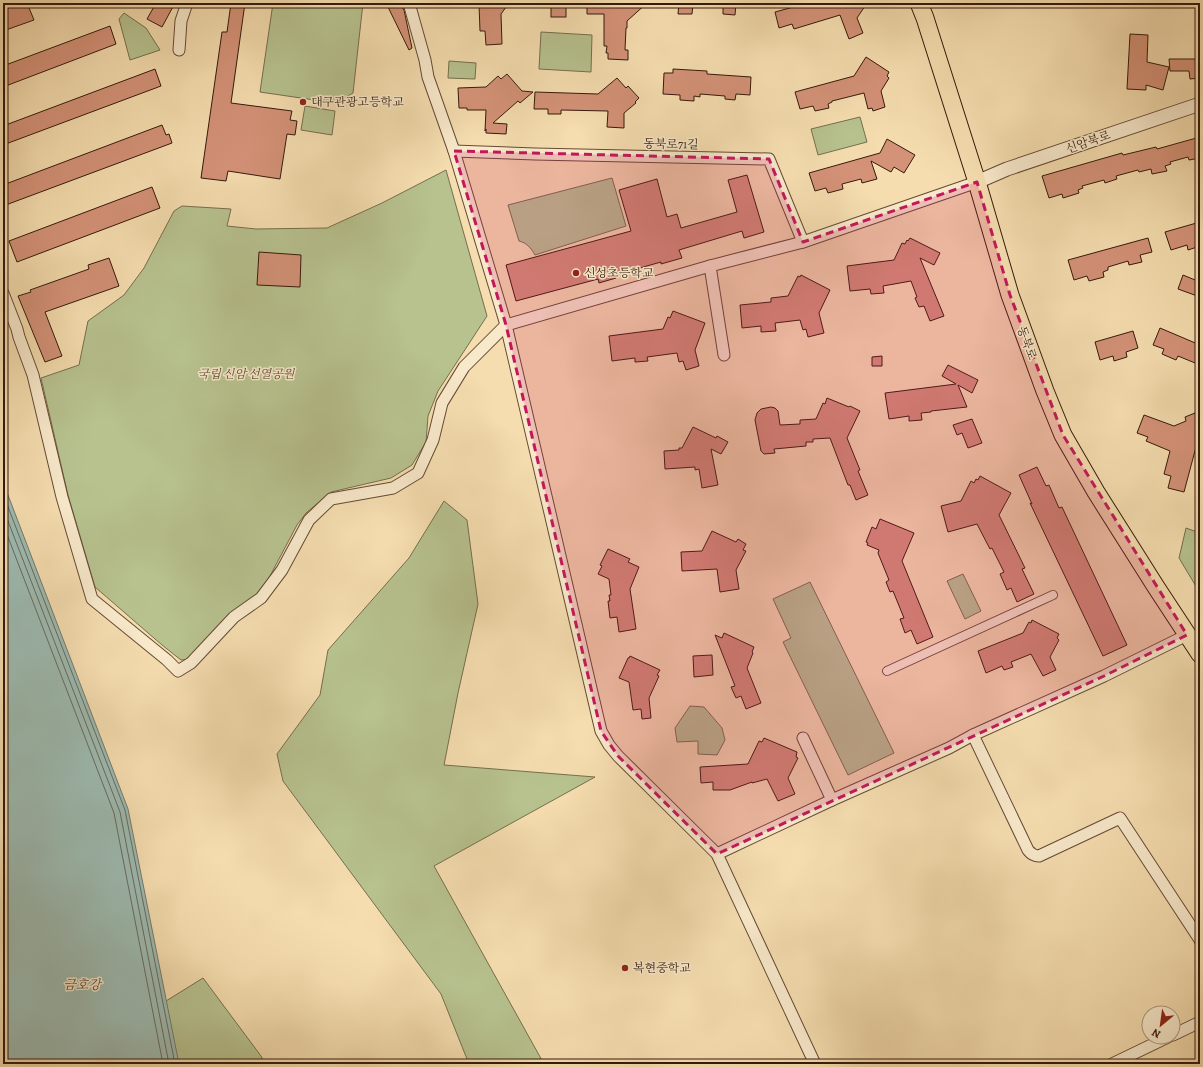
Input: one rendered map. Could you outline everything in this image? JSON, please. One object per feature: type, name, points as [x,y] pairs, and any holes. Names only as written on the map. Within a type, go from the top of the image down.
[{"type":"main road","name":"동북로","points":[[919,3],[977,182],[1010,296],[1063,435],[1096,492],[1200,654]]},
{"type":"street","points":[[179,50],[181,21],[187,3]]},
{"type":"street","points":[[409,3],[425,60],[428,77],[454,151],[506,325],[601,731],[609,745],[618,756],[717,854],[815,1064]]},
{"type":"street","name":"신암북로","points":[[977,182],[1006,169],[1200,104]]},
{"type":"street","name":"동북로71길","points":[[454,151],[769,159],[803,242]]},
{"type":"street","points":[[3,293],[33,375],[62,497],[92,599],[167,660],[178,671],[191,663],[234,617],[261,598],[282,570],[309,520],[332,499],[392,488],[418,473],[433,440],[442,403],[464,367],[506,325],[710,266],[803,242],[977,182]]},
{"type":"street","points":[[710,266],[724,355]]},
{"type":"street","points":[[887,671],[1053,596]]},
{"type":"street","points":[[717,854],[1104,676],[1187,635]]},
{"type":"street","points":[[973,735],[1030,852],[1036,856],[1039,856],[1120,818],[1200,940]]},
{"type":"street","points":[[803,738],[832,800]]},
{"type":"street","points":[[1181,1031],[1200,1022]]},
{"type":"street","points":[[1112,1064],[1151,1045]]},
{"type":"highlighted area","points":[[454,151],[769,159],[803,242],[977,182],[1010,295],[1063,435],[1187,635],[1104,676],[717,854],[618,756],[601,731],[506,325]]},
{"type":"green space","points":[[273,3],[363,3],[353,93],[335,103],[260,92]]},
{"type":"green space","points":[[124,13],[146,28],[160,50],[130,60],[119,19]]},
{"type":"green space","points":[[541,32],[592,35],[591,72],[539,69]]},
{"type":"green space","points":[[449,61],[476,63],[475,79],[448,78]]},
{"type":"green space","points":[[305,106],[335,111],[332,135],[301,130]]},
{"type":"green space","points":[[860,117],[867,142],[818,155],[811,129]]},
{"type":"green space","name":"국립 신암 선열공원","points":[[446,170],[487,316],[438,391],[428,416],[426,442],[412,465],[391,478],[331,492],[306,513],[297,525],[261,593],[229,614],[191,659],[181,660],[95,587],[68,495],[41,378],[79,365],[88,321],[124,295],[144,268],[174,211],[182,206],[231,209],[227,226],[256,229],[327,228],[382,203]]},
{"type":"green space","points":[[612,178],[626,226],[535,255],[528,246],[519,241],[508,205]]},
{"type":"green space","points":[[444,501],[467,520],[478,604],[444,765],[595,777],[434,866],[544,1064],[469,1064],[441,994],[283,781],[277,754],[320,695],[328,650],[409,558]]},
{"type":"green space","points":[[1186,528],[1200,533],[1200,593],[1179,558]]},
{"type":"green space","points":[[963,574],[981,611],[965,619],[947,581]]},
{"type":"green space","points":[[810,582],[894,753],[848,775],[783,642],[791,638],[773,599]]},
{"type":"green space","points":[[690,706],[704,707],[722,728],[725,740],[717,755],[698,754],[698,741],[677,742],[675,728]]},
{"type":"green space","points":[[203,978],[261,1056],[265,1064],[177,1064],[166,1001]]},
{"type":"water","name":"금호강","points":[[3,482],[128,809],[179,1064],[3,1064]]},
{"type":"building","points":[[21,3],[27,3],[34,20],[3,31],[3,10]]},
{"type":"building","points":[[156,3],[175,3],[162,27],[147,19]]},
{"type":"building","points":[[231,3],[245,3],[231,103],[292,111],[290,120],[297,121],[295,135],[287,134],[280,179],[228,171],[226,181],[201,178],[222,32],[227,32]]},
{"type":"building","points":[[393,3],[399,3],[404,10],[412,48],[409,50],[388,7]]},
{"type":"building","points":[[489,3],[509,3],[501,14],[502,44],[486,45],[485,31],[480,31],[479,4],[486,6]]},
{"type":"building","points":[[551,3],[566,3],[566,17],[551,17]]},
{"type":"building","points":[[587,3],[647,3],[627,21],[625,50],[628,50],[628,60],[608,59],[608,53],[606,53],[607,46],[604,46],[604,14],[587,14]]},
{"type":"building","points":[[679,3],[693,3],[692,14],[678,14]]},
{"type":"building","points":[[723,3],[736,3],[735,15],[723,14]]},
{"type":"building","points":[[808,3],[810,6],[820,3],[867,3],[857,18],[863,33],[849,39],[840,15],[794,29],[792,24],[779,28],[775,12]]},
{"type":"building","points":[[110,26],[116,44],[3,87],[3,66]]},
{"type":"building","points":[[1130,34],[1148,35],[1147,62],[1169,67],[1163,90],[1146,85],[1146,90],[1127,89]]},
{"type":"building","points":[[866,57],[889,72],[887,76],[889,78],[881,91],[885,107],[873,111],[872,108],[868,109],[864,93],[832,101],[828,104],[829,108],[815,111],[813,106],[800,109],[795,92],[854,76]]},
{"type":"building","points":[[1169,59],[1200,59],[1200,78],[1190,79],[1189,71],[1170,71]]},
{"type":"building","points":[[155,69],[161,86],[3,145],[3,126]]},
{"type":"building","points":[[673,69],[707,71],[707,74],[751,77],[750,95],[736,94],[735,100],[725,99],[725,96],[700,94],[700,97],[694,96],[694,101],[680,100],[680,95],[663,94],[664,73],[673,73]]},
{"type":"building","points":[[507,74],[522,91],[533,92],[520,103],[518,101],[493,123],[507,124],[506,134],[486,133],[486,110],[467,110],[467,108],[459,108],[458,88],[486,87],[498,76],[501,79]]},
{"type":"building","points":[[617,78],[626,88],[628,86],[639,98],[635,102],[636,103],[624,113],[624,128],[607,127],[608,111],[561,110],[561,114],[548,114],[548,109],[534,109],[535,92],[598,94]]},
{"type":"building","points":[[162,125],[166,135],[169,134],[172,143],[3,206],[3,185]]},
{"type":"building","points":[[1200,137],[1200,158],[1189,160],[1188,157],[1170,162],[1171,164],[1165,166],[1167,171],[1152,174],[1151,169],[1139,172],[1138,170],[1116,176],[1117,179],[1105,183],[1104,180],[1082,186],[1083,188],[1078,190],[1079,193],[1063,198],[1062,194],[1049,198],[1042,176],[1122,153],[1123,155],[1156,147],[1157,149]]},
{"type":"building","points":[[887,139],[915,155],[904,173],[894,167],[891,172],[871,161],[877,179],[862,183],[861,179],[842,184],[843,189],[828,193],[826,188],[815,191],[809,173],[880,153]]},
{"type":"building","points":[[747,175],[764,232],[744,238],[742,231],[679,250],[682,258],[661,264],[661,262],[615,275],[616,278],[599,283],[598,279],[516,301],[506,265],[631,231],[619,190],[657,179],[667,217],[677,214],[681,228],[737,212],[728,180]]},
{"type":"building","points":[[152,187],[160,208],[17,262],[9,241]]},
{"type":"building","points":[[1200,222],[1200,246],[1188,250],[1187,245],[1171,250],[1165,232]]},
{"type":"building","points":[[910,238],[940,253],[934,265],[920,258],[944,316],[930,321],[924,306],[919,307],[911,281],[883,286],[884,293],[871,294],[870,289],[850,291],[847,266],[894,260],[902,243],[905,244]]},
{"type":"building","points":[[1148,238],[1152,252],[1140,255],[1142,262],[1129,265],[1128,261],[1108,267],[1108,270],[1103,272],[1104,277],[1089,281],[1087,276],[1074,280],[1068,260]]},
{"type":"building","points":[[259,252],[301,255],[300,287],[257,285]]},
{"type":"building","points":[[109,258],[119,286],[45,312],[62,356],[45,362],[18,296],[31,292],[30,290],[89,269],[88,265]]},
{"type":"building","points":[[801,275],[830,290],[819,313],[824,333],[808,337],[806,329],[803,330],[800,320],[775,323],[776,331],[761,332],[761,326],[742,328],[740,305],[771,302],[771,298],[788,296],[798,276],[800,277]]},
{"type":"building","points":[[1183,275],[1200,282],[1200,297],[1178,289]]},
{"type":"building","points":[[673,311],[705,323],[695,350],[699,366],[686,370],[683,361],[679,362],[677,353],[647,357],[648,361],[635,362],[635,358],[612,361],[609,336],[663,329],[668,317],[670,318]]},
{"type":"building","points":[[1160,328],[1200,345],[1200,365],[1178,356],[1176,360],[1162,354],[1164,349],[1153,345]]},
{"type":"building","points":[[1133,331],[1138,348],[1126,352],[1127,357],[1114,361],[1113,356],[1100,360],[1095,342]]},
{"type":"building","points":[[882,356],[882,366],[872,366],[872,357]]},
{"type":"building","points":[[948,365],[978,380],[972,393],[958,385],[967,407],[921,413],[922,420],[909,421],[909,416],[889,419],[885,393],[956,384],[942,376]]},
{"type":"building","points":[[827,398],[860,411],[847,438],[868,495],[856,500],[850,485],[848,485],[830,438],[813,439],[813,442],[806,442],[806,446],[774,449],[775,453],[764,454],[761,451],[755,420],[757,413],[761,409],[771,407],[775,408],[778,411],[780,425],[800,424],[800,420],[816,419],[823,403],[825,404]]},
{"type":"building","points":[[1200,411],[1200,456],[1196,447],[1184,492],[1168,488],[1171,476],[1164,474],[1170,451],[1146,441],[1148,437],[1137,433],[1144,415],[1174,426],[1186,421],[1185,417]]},
{"type":"building","points":[[972,419],[982,443],[968,448],[962,433],[957,435],[953,425]]},
{"type":"building","points":[[693,427],[728,442],[721,454],[711,449],[718,485],[702,488],[699,469],[695,470],[695,467],[665,469],[664,451],[679,450],[679,448],[682,448]]},
{"type":"building","points":[[1037,467],[1046,486],[1049,485],[1059,508],[1062,507],[1127,645],[1103,656],[1030,503],[1032,504],[1019,475]]},
{"type":"building","points":[[980,476],[1011,493],[999,515],[1025,568],[1022,569],[1034,594],[1017,602],[1011,588],[1007,590],[1000,574],[1004,572],[992,548],[990,549],[977,524],[948,532],[941,506],[961,501],[971,481],[974,483]]},
{"type":"building","points":[[880,519],[914,533],[902,561],[933,637],[917,644],[911,630],[905,633],[900,619],[904,618],[893,591],[890,592],[886,582],[889,580],[878,553],[879,550],[867,545],[868,543],[866,542],[872,527],[876,529]]},
{"type":"building","points":[[712,531],[736,542],[738,539],[746,544],[743,550],[746,551],[736,570],[739,589],[720,592],[717,569],[682,571],[681,552],[702,551]]},
{"type":"building","points":[[608,549],[630,559],[628,562],[639,567],[630,589],[636,629],[619,632],[617,617],[610,618],[608,601],[610,601],[609,595],[611,595],[609,579],[598,574],[602,566],[600,565]]},
{"type":"building","points":[[1032,620],[1059,634],[1057,638],[1059,640],[1050,657],[1056,670],[1043,676],[1031,654],[1011,662],[1013,667],[1004,670],[1002,666],[986,673],[978,651],[1023,633],[1029,622],[1031,623]]},
{"type":"building","points":[[724,633],[754,647],[747,668],[761,703],[746,709],[741,696],[736,698],[731,687],[735,686],[715,635],[722,638]]},
{"type":"building","points":[[712,655],[713,675],[694,677],[693,656]]},
{"type":"building","points":[[630,656],[660,670],[657,675],[659,676],[649,698],[651,718],[642,719],[641,709],[633,710],[629,682],[619,678]]},
{"type":"building","points":[[764,738],[797,752],[796,757],[798,758],[788,778],[795,794],[778,801],[767,779],[752,782],[730,790],[713,790],[713,782],[701,783],[700,767],[748,764],[759,741],[762,742]]},
{"type":"place","name":"대구관광고등학교","points":[[303,102]]},
{"type":"place","name":"신성초등학교","points":[[576,273]]},
{"type":"place","name":"복현중학교","points":[[625,968]]}]
